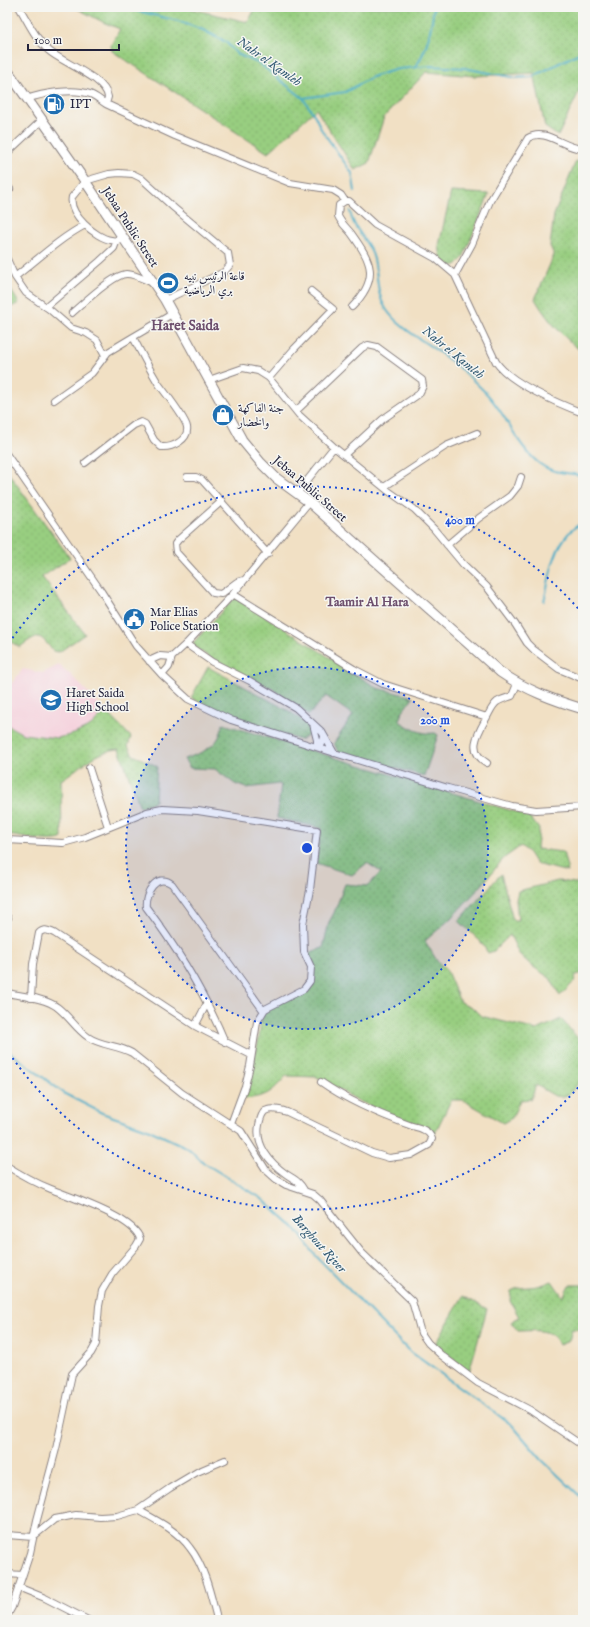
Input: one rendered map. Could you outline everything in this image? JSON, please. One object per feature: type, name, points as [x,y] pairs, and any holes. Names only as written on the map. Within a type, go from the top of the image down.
[{"type":"main road","name":"Jebaa Public Street","points":[[7,70],[85,181],[120,239],[165,300],[242,440],[271,473],[309,502],[440,621],[500,672],[517,684],[557,701],[583,709]]},
{"type":"street","points":[[19,7],[36,37],[49,51],[102,85],[107,94],[106,104]]},
{"type":"street","points":[[27,99],[42,94],[84,92],[94,96],[106,104],[176,136],[290,183],[333,190],[341,194],[345,201],[349,201],[375,225],[435,258],[455,276],[499,367],[542,396],[583,413]]},
{"type":"street","points":[[7,153],[42,120]]},
{"type":"street","points":[[455,276],[472,244],[490,201],[528,138],[533,135],[544,135],[568,146],[583,149]]},
{"type":"street","points":[[120,239],[113,241],[103,238],[85,225],[72,207],[71,200],[74,194],[85,181],[109,174],[119,173],[133,174],[141,178],[228,253],[230,265],[224,272],[165,300]]},
{"type":"street","points":[[345,201],[340,205],[338,216],[367,257],[371,270],[369,282],[357,302],[352,307]]},
{"type":"street","points":[[15,277],[54,244],[69,233],[85,225]]},
{"type":"street","points":[[46,307],[100,261],[114,248],[120,239]]},
{"type":"street","points":[[7,258],[15,277],[26,293],[46,307],[71,328],[86,333],[97,340],[105,355]]},
{"type":"street","points":[[72,313],[91,294],[123,274],[133,275],[153,283]]},
{"type":"street","points":[[268,378],[333,309],[311,291]]},
{"type":"street","points":[[54,400],[92,373],[108,352],[172,314]]},
{"type":"street","points":[[85,463],[139,423],[145,424],[154,440],[162,447],[174,446],[180,441],[186,431],[184,421],[158,383],[133,337]]},
{"type":"street","points":[[296,411],[345,363],[362,348],[368,345],[377,347],[422,380],[423,386],[419,394],[383,419],[344,454]]},
{"type":"street","points":[[209,380],[243,368],[258,371],[268,378],[296,411],[334,447],[414,509],[463,564],[487,588],[515,624],[527,643],[534,650],[559,669],[583,679]]},
{"type":"street","points":[[384,487],[446,446],[477,433]]},
{"type":"street","points":[[297,493],[334,447]]},
{"type":"street","points":[[7,455],[101,590],[136,646],[162,675],[188,699],[231,720],[448,788],[512,806],[536,810],[583,807]]},
{"type":"street","points":[[186,478],[196,477],[202,480],[268,554]]},
{"type":"street","points":[[447,545],[479,518],[510,496],[518,486],[520,477]]},
{"type":"street","points":[[222,501],[178,540],[175,544],[176,552],[213,593],[221,594],[237,582],[244,580]]},
{"type":"street","points":[[162,675],[169,667],[172,657],[233,594],[268,554],[309,502]]},
{"type":"street","points":[[233,594],[348,666],[382,684],[487,716]]},
{"type":"street","points":[[186,644],[212,662],[250,681],[296,708],[322,732],[334,753]]},
{"type":"street","points":[[149,661],[160,656],[172,657]]},
{"type":"street","points":[[487,764],[480,758],[475,749],[476,738],[492,707],[498,701],[512,696],[517,684]]},
{"type":"street","points":[[313,724],[316,734],[316,746]]},
{"type":"street","points":[[305,744],[312,741],[316,734]]},
{"type":"street","points":[[316,746],[322,744],[324,737]]},
{"type":"street","points":[[89,768],[108,827]]},
{"type":"street","points":[[7,840],[63,843],[85,837],[147,812],[162,809],[198,811],[317,830],[310,890],[302,933],[304,952],[311,968],[310,981],[304,989],[263,1010],[257,1022],[245,1086],[231,1124]]},
{"type":"street","points":[[225,1042],[216,1019],[207,1003],[172,944],[146,907],[146,894],[158,881],[168,880],[172,884],[263,1010]]},
{"type":"street","points":[[30,998],[37,940],[40,932],[47,930],[54,933],[195,1026],[251,1055]]},
{"type":"street","points":[[7,993],[56,1006],[88,1037],[95,1041],[123,1048],[132,1053],[182,1093],[231,1124],[241,1132],[266,1170],[286,1185],[304,1190],[313,1194],[320,1200],[362,1253],[412,1301],[416,1310],[421,1333],[441,1355],[478,1383],[530,1410],[583,1446]]},
{"type":"street","points":[[195,1026],[207,1003]]},
{"type":"street","points":[[304,1190],[299,1181],[276,1166],[263,1150],[258,1138],[262,1114],[265,1111],[275,1110],[287,1112],[372,1153],[389,1158],[411,1155],[429,1145],[432,1139],[430,1135],[422,1129],[390,1118],[363,1106],[332,1090],[321,1082]]},
{"type":"street","points":[[7,1166],[51,1189],[83,1201],[121,1220],[135,1229],[140,1239],[136,1246],[112,1274],[102,1291],[99,1306],[96,1344],[72,1374],[56,1449],[30,1553],[12,1607],[7,1616]]},
{"type":"street","points":[[7,1536],[33,1537],[55,1519],[76,1515],[100,1517],[116,1516],[138,1510],[197,1472],[225,1460]]},
{"type":"street","points":[[138,1510],[175,1533],[190,1547],[199,1562],[217,1620]]},
{"type":"street","points":[[7,1574],[22,1575]]},
{"type":"street","points":[[18,1587],[45,1598],[88,1620]]},
{"type":"shaded area","name":"Haret Saida High School","points":[[59,665],[70,674],[106,711],[91,726],[74,734],[57,738],[22,734],[7,725],[7,689],[23,669],[43,673]]},
{"type":"green space","points":[[74,7],[183,7],[248,22],[256,7],[583,7],[583,83],[558,136],[545,127],[534,73],[475,76],[426,72],[384,117],[369,163],[355,170],[316,109],[268,153],[112,51],[111,45],[120,29]]},
{"type":"green space","points":[[576,161],[583,164],[583,353],[557,329],[535,299],[554,255],[550,246],[554,215]]},
{"type":"green space","points":[[451,192],[489,194],[463,258],[457,264],[450,267],[441,258],[439,245]]},
{"type":"green space","points":[[7,284],[19,303],[7,309]]},
{"type":"green space","points":[[7,471],[70,558],[42,577],[85,634],[59,652],[53,651],[45,641],[38,637],[31,639],[20,647],[7,640]]},
{"type":"green space","points":[[234,598],[237,598],[377,688],[413,697],[402,712],[399,721],[416,730],[425,733],[435,733],[438,735],[424,776],[338,752],[334,743],[353,715],[326,696],[309,715],[273,689],[211,658],[194,647],[193,643]]},
{"type":"green space","points":[[208,667],[289,711],[305,722],[310,729],[309,734],[300,740],[227,716],[191,698]]},
{"type":"green space","points":[[106,711],[131,737],[128,746],[133,755],[157,766],[155,801],[140,807],[119,749],[111,750],[96,756],[61,780],[62,838],[58,840],[44,840],[7,835],[7,725],[23,734],[57,738],[74,734],[91,726]]},
{"type":"green space","points":[[223,724],[529,816],[539,829],[537,849],[563,852],[568,872],[536,864],[529,853],[521,846],[504,858],[481,886],[450,919],[425,941],[437,961],[447,971],[460,1002],[472,1007],[481,1016],[537,1030],[561,1019],[583,1044],[583,1078],[569,1094],[563,1097],[555,1096],[536,1085],[531,1099],[520,1100],[512,1118],[503,1123],[463,1100],[451,1100],[435,1133],[359,1101],[317,1077],[286,1076],[268,1093],[259,1097],[245,1099],[259,1038],[261,1021],[264,1014],[279,1003],[305,993],[314,976],[314,968],[308,953],[323,948],[329,922],[345,884],[368,886],[381,872],[367,863],[352,875],[316,863],[321,828],[277,818],[281,785],[246,788],[235,784],[215,769],[190,768],[184,759],[213,745],[219,737]]},
{"type":"green space","points":[[501,874],[513,920],[518,920],[516,900],[518,891],[558,881],[583,884],[583,911],[580,918],[583,931],[583,973],[576,975],[574,982],[560,996],[550,978],[532,966],[519,954],[510,935],[494,951],[488,953],[481,942],[459,921]]},
{"type":"green space","points":[[552,1281],[563,1297],[569,1285],[583,1285],[583,1330],[572,1329],[569,1341],[559,1345],[552,1335],[542,1331],[518,1331],[511,1322],[519,1317],[510,1301],[511,1291],[514,1289],[539,1286]]},
{"type":"green space","points":[[463,1296],[487,1309],[469,1372],[435,1345]]},
{"type":"waterway","name":"Nahr el Kamleh","points":[[122,7],[178,21],[203,30],[226,42],[237,54],[260,64],[303,98],[315,116],[321,129],[352,173],[355,191]]},
{"type":"waterway","points":[[415,68],[426,46],[434,7]]},
{"type":"waterway","points":[[303,98],[345,92],[374,76],[398,69],[430,66],[464,68],[516,78],[532,77],[583,51]]},
{"type":"waterway","name":"Nahr el Kamleh","points":[[350,211],[354,223],[371,250],[375,263],[380,296],[386,309],[398,323],[466,373],[491,398],[517,438],[531,456],[540,464],[550,470],[583,476]]},
{"type":"waterway","points":[[544,601],[552,566],[558,549],[570,532],[583,522]]},
{"type":"waterway","name":"Barghout River","points":[[7,1050],[65,1094],[102,1113],[145,1128],[188,1148],[204,1163],[261,1198],[295,1228],[316,1256],[408,1350],[512,1425],[542,1460],[583,1499]]},
{"type":"place","name":"IPT","points":[[54,104]]},
{"type":"place","name":"قاعة الرئيس نبيه بري الرياضية","points":[[168,283]]},
{"type":"place","name":"جنة الفاكهة والخضار","points":[[223,415]]},
{"type":"place","name":"Mar Elias Police Station","points":[[134,619]]},
{"type":"place","name":"Haret Saida High School","points":[[51,700]]},
{"type":"district","name":"Haret Saida","points":[[185,326]]},
{"type":"district","name":"Taamir Al Hara","points":[[367,602]]}]
